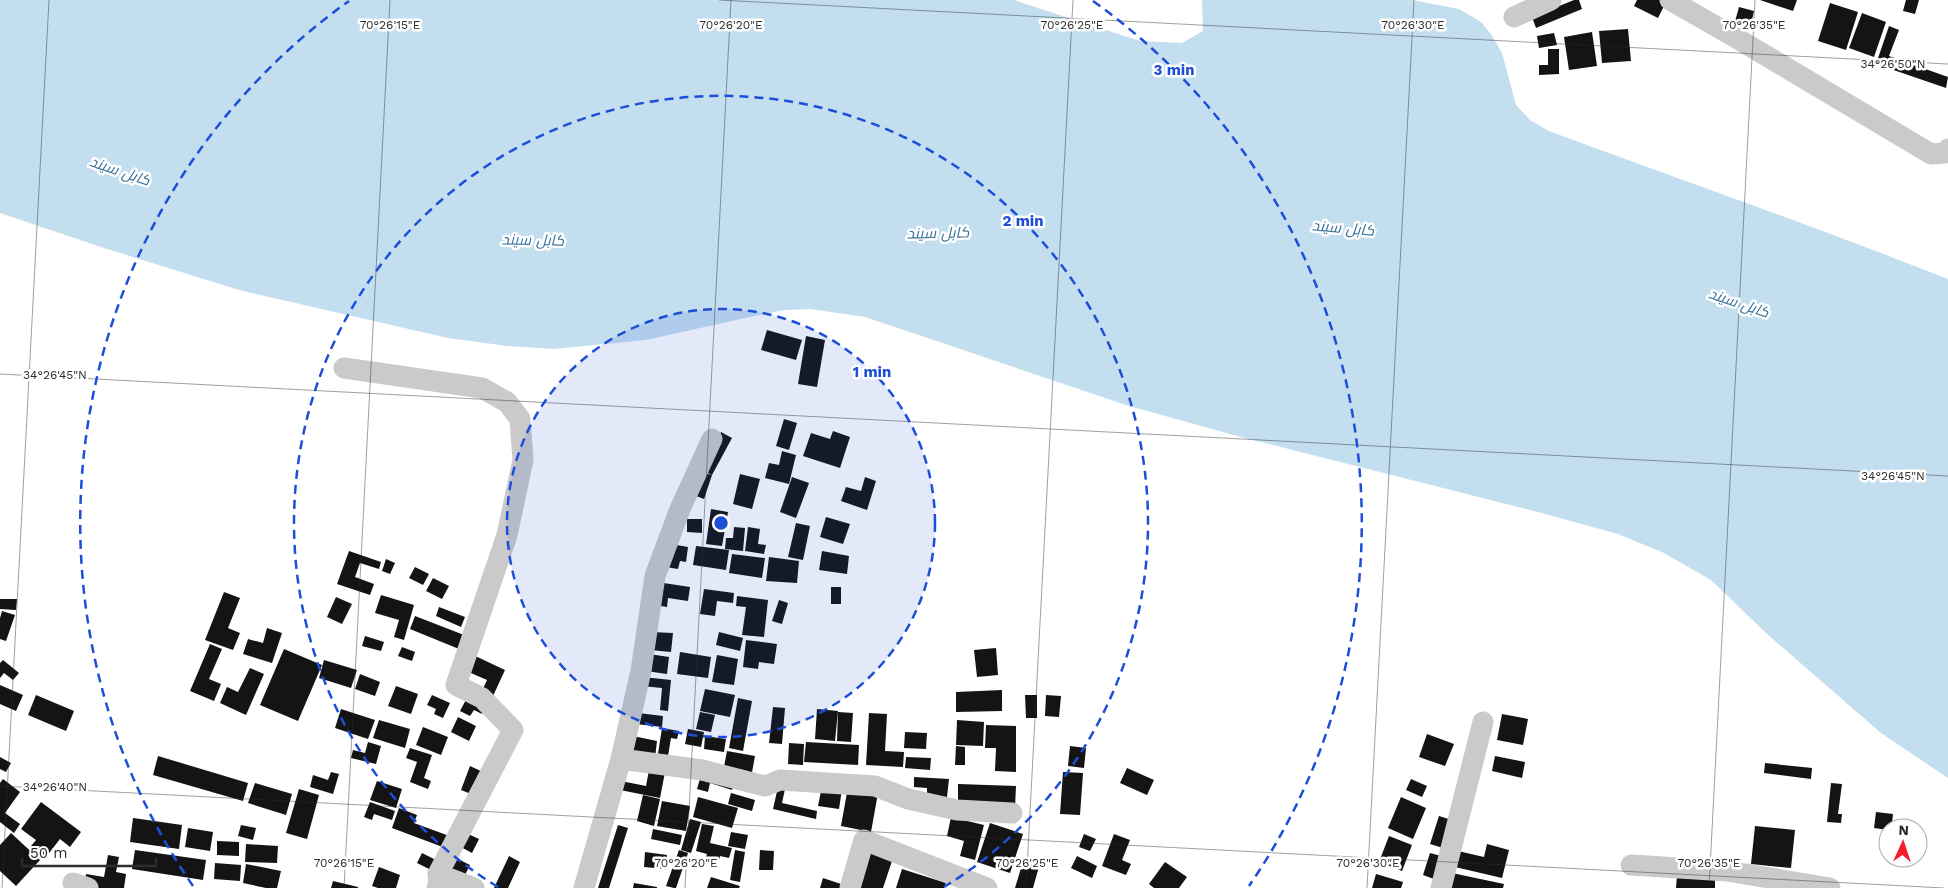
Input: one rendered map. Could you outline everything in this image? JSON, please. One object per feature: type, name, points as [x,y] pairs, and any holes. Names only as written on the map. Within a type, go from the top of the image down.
[{"type":"street","points":[[1514,17],[1551,0]]},
{"type":"street","points":[[1670,0],[1931,154],[1945,153],[1948,149]]},
{"type":"street","points":[[344,368],[482,388],[507,402],[520,419],[523,460],[507,535],[456,685],[482,698],[513,730],[437,881],[474,888]]},
{"type":"street","points":[[584,888],[621,759],[640,671],[655,576],[680,509],[712,439]]},
{"type":"street","points":[[1442,888],[1484,722]]},
{"type":"street","points":[[621,759],[702,770],[765,786],[780,780],[875,786],[899,796],[957,810],[1012,813]]},
{"type":"street","points":[[850,888],[864,840],[987,888]]},
{"type":"street","points":[[1632,865],[1726,880],[1830,888]]},
{"type":"water","name":"کابل سيند","points":[[0,0],[1014,0],[1140,41],[1182,43],[1203,31],[1202,0],[1412,0],[1459,9],[1481,22],[1491,34],[1502,53],[1516,105],[1530,120],[1549,131],[1799,222],[1948,279],[1948,778],[1881,733],[1766,633],[1711,580],[1664,553],[1618,534],[1241,437],[1129,406],[865,317],[811,309],[785,310],[646,340],[554,349],[507,346],[448,338],[239,290],[0,213]]},
{"type":"building","points":[[1574,0],[1579,0],[1582,9],[1536,28],[1532,17]]},
{"type":"building","points":[[1637,0],[1661,0],[1666,2],[1658,18],[1634,6]]},
{"type":"building","points":[[1760,0],[1797,0],[1793,11]]},
{"type":"building","points":[[1906,0],[1919,0],[1915,14],[1903,11]]},
{"type":"building","points":[[1830,3],[1858,12],[1846,50],[1818,41]]},
{"type":"building","points":[[1739,7],[1754,11],[1750,29],[1734,25]]},
{"type":"building","points":[[1862,13],[1886,22],[1874,57],[1849,48]]},
{"type":"building","points":[[1889,26],[1899,30],[1889,56],[1948,77],[1946,88],[1876,64]]},
{"type":"building","points":[[1628,29],[1631,61],[1602,63],[1599,31]]},
{"type":"building","points":[[1592,32],[1597,66],[1569,70],[1564,37]]},
{"type":"building","points":[[1554,33],[1557,45],[1539,48],[1537,36]]},
{"type":"building","points":[[1548,49],[1559,49],[1559,74],[1539,75],[1539,65],[1548,65]]},
{"type":"building","points":[[767,330],[802,340],[796,360],[761,350]]},
{"type":"building","points":[[806,336],[825,340],[817,387],[798,384]]},
{"type":"building","points":[[784,419],[797,423],[789,450],[776,446]]},
{"type":"building","points":[[833,431],[850,437],[840,468],[803,456],[811,433],[830,439]]},
{"type":"building","points":[[721,432],[732,438],[712,475],[700,469]]},
{"type":"building","points":[[782,451],[796,455],[789,484],[765,478],[769,463],[779,465]]},
{"type":"building","points":[[699,471],[712,475],[704,499],[691,494]]},
{"type":"building","points":[[740,474],[760,479],[752,509],[733,504]]},
{"type":"building","points":[[792,477],[809,483],[796,518],[780,512]]},
{"type":"building","points":[[865,477],[876,481],[867,510],[841,501],[846,487],[861,491]]},
{"type":"building","points":[[711,509],[728,512],[722,546],[706,544]]},
{"type":"building","points":[[826,517],[850,524],[843,544],[820,537]]},
{"type":"building","points":[[687,519],[702,519],[702,533],[687,532]]},
{"type":"building","points":[[796,523],[810,526],[803,560],[788,557]]},
{"type":"building","points":[[734,527],[745,528],[743,551],[725,549],[726,538],[733,538]]},
{"type":"building","points":[[748,527],[760,529],[758,544],[766,545],[764,554],[745,551]]},
{"type":"building","points":[[671,544],[688,547],[686,562],[680,561],[678,569],[666,567]]},
{"type":"building","points":[[696,546],[729,550],[726,570],[693,565]]},
{"type":"building","points":[[349,551],[381,562],[379,569],[360,563],[355,577],[374,584],[370,595],[337,584]]},
{"type":"building","points":[[822,551],[849,556],[847,574],[819,570]]},
{"type":"building","points":[[732,554],[765,558],[762,578],[729,573]]},
{"type":"building","points":[[769,557],[799,561],[797,583],[766,581]]},
{"type":"building","points":[[386,559],[395,563],[390,574],[382,571]]},
{"type":"building","points":[[415,567],[429,574],[423,585],[409,578]]},
{"type":"building","points":[[433,578],[449,586],[442,599],[426,591]]},
{"type":"building","points":[[657,582],[690,587],[688,601],[668,598],[667,607],[654,605]]},
{"type":"building","points":[[831,587],[841,587],[841,604],[831,604]]},
{"type":"building","points":[[704,589],[734,593],[733,603],[717,601],[715,616],[700,614]]},
{"type":"building","points":[[224,592],[240,598],[228,628],[240,633],[233,650],[205,640]]},
{"type":"building","points":[[381,595],[414,605],[404,640],[394,637],[399,620],[375,613]]},
{"type":"building","points":[[737,596],[768,600],[764,637],[742,635],[746,607],[736,606]]},
{"type":"building","points":[[336,597],[352,604],[342,624],[327,617]]},
{"type":"building","points":[[0,599],[17,599],[16,610],[0,609]]},
{"type":"building","points":[[779,600],[788,603],[782,624],[772,621]]},
{"type":"building","points":[[439,607],[465,617],[461,627],[436,616]]},
{"type":"building","points":[[2,611],[15,615],[6,641],[0,639]]},
{"type":"building","points":[[415,616],[464,635],[459,649],[410,629]]},
{"type":"building","points":[[267,628],[282,633],[272,663],[243,654],[248,639],[263,643]]},
{"type":"building","points":[[651,632],[673,633],[671,652],[650,650]]},
{"type":"building","points":[[719,632],[743,638],[740,651],[716,645]]},
{"type":"building","points":[[365,636],[384,642],[381,651],[362,646]]},
{"type":"building","points":[[746,640],[777,644],[774,664],[759,662],[758,669],[743,667]]},
{"type":"building","points":[[210,644],[222,649],[209,679],[221,684],[214,701],[190,691]]},
{"type":"building","points":[[402,647],[415,652],[412,661],[398,656]]},
{"type":"building","points":[[996,648],[998,675],[977,677],[974,650]]},
{"type":"building","points":[[284,649],[322,665],[298,721],[260,705]]},
{"type":"building","points":[[680,652],[711,657],[708,678],[677,674]]},
{"type":"building","points":[[471,654],[505,670],[493,696],[482,691],[487,680],[464,670]]},
{"type":"building","points":[[649,654],[669,657],[667,674],[646,671]]},
{"type":"building","points":[[717,655],[738,659],[734,685],[712,682]]},
{"type":"building","points":[[3,660],[19,673],[13,680],[4,673],[0,678],[0,663]]},
{"type":"building","points":[[324,660],[357,670],[351,688],[319,678]]},
{"type":"building","points":[[250,668],[264,674],[246,715],[220,703],[227,687],[238,692]]},
{"type":"building","points":[[360,674],[380,682],[375,696],[355,689]]},
{"type":"building","points":[[643,677],[671,680],[668,711],[660,710],[662,688],[642,686]]},
{"type":"building","points":[[0,685],[23,695],[16,711],[0,704]]},
{"type":"building","points":[[396,686],[418,694],[411,714],[388,706]]},
{"type":"building","points":[[705,689],[735,695],[730,717],[700,711]]},
{"type":"building","points":[[1002,690],[1002,711],[956,712],[956,692]]},
{"type":"building","points":[[36,695],[74,711],[66,731],[28,715]]},
{"type":"building","points":[[432,695],[450,703],[443,718],[434,714],[436,709],[427,705]]},
{"type":"building","points":[[1025,695],[1037,695],[1037,718],[1026,718]]},
{"type":"building","points":[[1046,695],[1061,696],[1059,717],[1045,716]]},
{"type":"building","points":[[468,696],[486,705],[482,714],[474,710],[470,716],[460,711]]},
{"type":"building","points":[[738,698],[752,701],[743,751],[729,748]]},
{"type":"building","points":[[773,707],[785,708],[782,744],[769,743]]},
{"type":"building","points":[[341,709],[375,720],[368,739],[335,728]]},
{"type":"building","points":[[817,709],[838,711],[835,741],[815,739]]},
{"type":"building","points":[[700,712],[715,715],[711,732],[696,729]]},
{"type":"building","points":[[838,712],[853,713],[851,742],[837,741]]},
{"type":"building","points":[[638,713],[663,716],[662,727],[636,724]]},
{"type":"building","points":[[869,713],[887,714],[885,751],[904,752],[903,767],[866,765]]},
{"type":"building","points":[[1502,714],[1528,719],[1523,745],[1497,740]]},
{"type":"building","points":[[458,717],[476,726],[469,741],[451,732]]},
{"type":"building","points":[[379,720],[410,729],[405,748],[373,738]]},
{"type":"building","points":[[957,720],[984,722],[983,746],[956,745]]},
{"type":"building","points":[[986,725],[1016,726],[1016,772],[995,771],[996,748],[985,748]]},
{"type":"building","points":[[423,727],[448,737],[441,755],[416,745]]},
{"type":"building","points":[[662,728],[679,731],[677,739],[671,738],[667,762],[657,760]]},
{"type":"building","points":[[688,729],[704,732],[701,747],[685,744]]},
{"type":"building","points":[[905,732],[927,733],[926,749],[904,748]]},
{"type":"building","points":[[1427,734],[1454,744],[1445,766],[1419,757]]},
{"type":"building","points":[[633,736],[657,741],[655,758],[630,753]]},
{"type":"building","points":[[705,736],[726,739],[724,752],[704,749]]},
{"type":"building","points":[[368,742],[381,746],[376,764],[351,758],[353,750],[365,753]]},
{"type":"building","points":[[806,742],[859,745],[858,765],[804,762]]},
{"type":"building","points":[[789,743],[804,744],[803,765],[788,764]]},
{"type":"building","points":[[956,746],[965,747],[965,765],[955,765]]},
{"type":"building","points":[[1070,746],[1086,748],[1084,768],[1068,766]]},
{"type":"building","points":[[410,748],[432,755],[424,778],[431,781],[428,789],[410,782],[417,762],[406,758]]},
{"type":"building","points":[[727,751],[755,756],[751,778],[723,772]]},
{"type":"building","points":[[158,756],[248,783],[243,801],[153,775]]},
{"type":"building","points":[[1495,756],[1525,762],[1522,778],[1492,771]]},
{"type":"building","points":[[0,757],[11,763],[6,772],[0,769]]},
{"type":"building","points":[[906,757],[931,758],[930,770],[905,768]]},
{"type":"building","points":[[1765,763],[1812,768],[1811,779],[1764,773]]},
{"type":"building","points":[[650,765],[666,767],[660,798],[620,790],[621,781],[646,786]]},
{"type":"building","points":[[470,766],[485,773],[476,796],[461,790]]},
{"type":"building","points":[[1127,768],[1154,780],[1147,795],[1120,783]]},
{"type":"building","points":[[331,772],[339,774],[333,794],[310,787],[313,775],[328,780]]},
{"type":"building","points":[[702,772],[735,781],[732,790],[710,783],[708,792],[697,789]]},
{"type":"building","points":[[1063,772],[1083,773],[1080,815],[1060,814]]},
{"type":"building","points":[[914,777],[949,779],[947,797],[927,796],[927,788],[914,787]]},
{"type":"building","points":[[3,779],[20,792],[5,813],[20,824],[14,833],[0,822],[0,783]]},
{"type":"building","points":[[1411,779],[1427,786],[1422,797],[1406,790]]},
{"type":"building","points":[[377,781],[402,789],[396,808],[370,800]]},
{"type":"building","points":[[255,783],[292,794],[286,815],[248,803]]},
{"type":"building","points":[[1831,783],[1842,784],[1838,814],[1842,814],[1841,823],[1827,822]]},
{"type":"building","points":[[958,784],[1016,786],[1015,808],[958,805]]},
{"type":"building","points":[[822,786],[842,789],[839,809],[818,806]]},
{"type":"building","points":[[778,787],[785,789],[782,803],[817,811],[816,819],[773,809]]},
{"type":"building","points":[[848,787],[878,793],[871,832],[841,826]]},
{"type":"building","points":[[299,789],[319,795],[307,839],[286,833]]},
{"type":"building","points":[[731,793],[755,800],[752,811],[728,804]]},
{"type":"building","points":[[643,795],[660,799],[654,826],[637,821]]},
{"type":"building","points":[[698,797],[738,808],[732,828],[693,817]]},
{"type":"building","points":[[1401,797],[1426,808],[1413,839],[1388,828]]},
{"type":"building","points":[[662,801],[690,806],[686,831],[657,826]]},
{"type":"building","points":[[41,802],[81,832],[70,847],[60,839],[46,857],[31,846],[36,840],[21,829]]},
{"type":"building","points":[[370,802],[395,811],[392,820],[374,814],[372,820],[364,817]]},
{"type":"building","points":[[399,808],[417,815],[414,823],[452,837],[448,849],[392,828]]},
{"type":"building","points":[[1876,812],[1893,814],[1893,818],[1878,818],[1878,829],[1874,828]]},
{"type":"building","points":[[1439,816],[1452,820],[1443,848],[1430,844]]},
{"type":"building","points":[[951,817],[984,825],[975,860],[960,856],[964,841],[947,836]]},
{"type":"building","points":[[133,818],[182,825],[179,849],[130,842]]},
{"type":"building","points":[[690,819],[701,822],[691,853],[681,850]]},
{"type":"building","points":[[990,823],[1023,834],[1010,873],[977,862]]},
{"type":"building","points":[[702,824],[714,826],[710,843],[732,848],[729,858],[720,856],[719,860],[706,857],[707,854],[696,851]]},
{"type":"building","points":[[241,825],[256,828],[253,840],[238,836]]},
{"type":"building","points":[[618,825],[628,828],[609,888],[598,888]]},
{"type":"building","points":[[1755,826],[1795,830],[1791,868],[1751,864]]},
{"type":"building","points":[[188,828],[213,832],[210,851],[185,847]]},
{"type":"building","points":[[653,829],[682,835],[680,845],[651,839]]},
{"type":"building","points":[[731,832],[748,835],[745,849],[728,846]]},
{"type":"building","points":[[11,833],[40,860],[16,886],[0,871],[0,845]]},
{"type":"building","points":[[466,833],[479,839],[472,853],[459,846]]},
{"type":"building","points":[[1084,834],[1096,839],[1090,851],[1079,847]]},
{"type":"building","points":[[1114,834],[1130,840],[1122,860],[1131,864],[1126,875],[1102,866]]},
{"type":"building","points":[[1389,836],[1412,845],[1402,871],[1379,862]]},
{"type":"building","points":[[217,841],[239,842],[239,856],[217,855]]},
{"type":"building","points":[[246,844],[278,846],[277,863],[245,862]]},
{"type":"building","points":[[1487,844],[1509,850],[1502,878],[1455,867],[1458,851],[1484,857]]},
{"type":"building","points":[[873,845],[895,852],[883,888],[858,888]]},
{"type":"building","points":[[135,850],[206,860],[203,880],[132,869]]},
{"type":"building","points":[[679,850],[688,853],[676,888],[674,888],[666,886]]},
{"type":"building","points":[[735,850],[745,852],[740,882],[730,880]]},
{"type":"building","points":[[760,850],[774,851],[773,870],[759,870]]},
{"type":"building","points":[[645,852],[667,855],[666,869],[644,867]]},
{"type":"building","points":[[422,853],[440,862],[435,872],[417,863]]},
{"type":"building","points":[[1430,853],[1441,856],[1434,879],[1423,875]]},
{"type":"building","points":[[108,855],[119,857],[116,872],[126,874],[124,888],[84,886],[86,874],[104,877]]},
{"type":"building","points":[[452,856],[470,865],[463,879],[445,869]]},
{"type":"building","points":[[509,856],[520,862],[508,888],[494,888]]},
{"type":"building","points":[[1077,856],[1097,866],[1092,878],[1071,868]]},
{"type":"building","points":[[1024,858],[1040,863],[1033,888],[1015,888]]},
{"type":"building","points":[[1165,862],[1187,877],[1179,888],[1154,888],[1149,884]]},
{"type":"building","points":[[215,863],[241,865],[240,881],[214,879]]},
{"type":"building","points":[[246,864],[281,871],[277,888],[266,888],[243,883]]},
{"type":"building","points":[[379,867],[400,875],[396,888],[372,886]]},
{"type":"building","points":[[902,869],[946,883],[944,888],[896,888]]},
{"type":"building","points":[[1452,873],[1504,884],[1503,888],[1448,888]]},
{"type":"building","points":[[1376,874],[1403,882],[1401,888],[1372,888]]},
{"type":"building","points":[[1677,875],[1715,877],[1715,888],[1676,888]]},
{"type":"building","points":[[711,877],[740,886],[739,888],[707,888]]},
{"type":"building","points":[[823,878],[847,886],[847,888],[820,888]]},
{"type":"building","points":[[333,881],[358,887],[358,888],[331,888]]},
{"type":"building","points":[[634,883],[657,887],[657,888],[633,888]]}]
